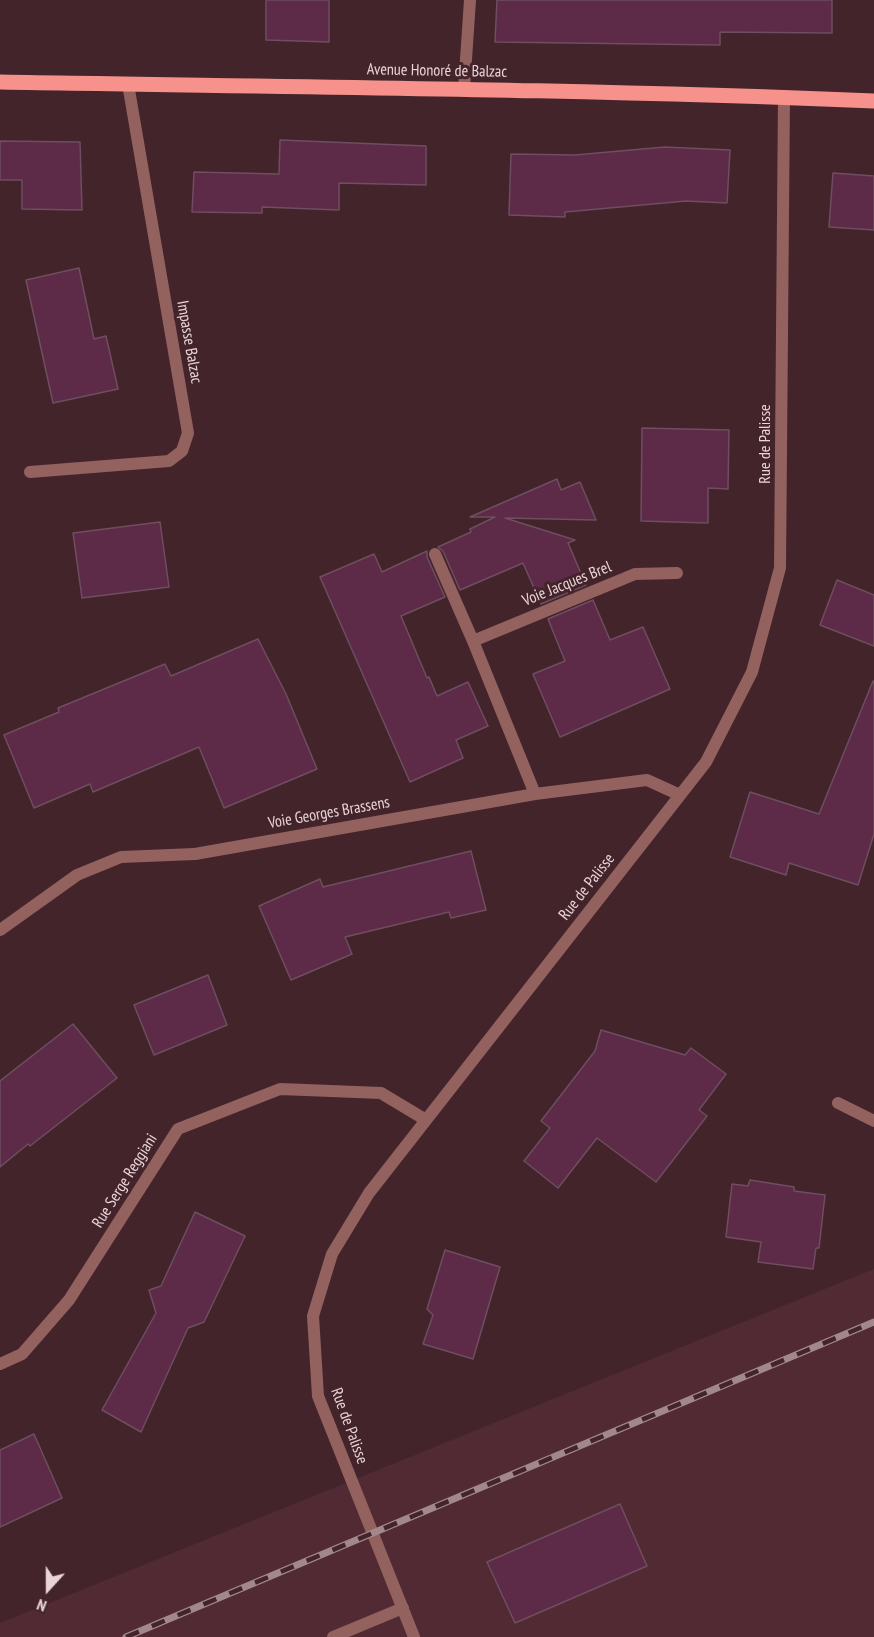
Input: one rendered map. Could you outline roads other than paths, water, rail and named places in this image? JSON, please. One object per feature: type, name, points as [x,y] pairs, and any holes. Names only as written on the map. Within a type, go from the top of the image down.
[{"type":"main road","name":"Avenue Honoré de Balzac","points":[[0,82],[464,89],[874,101]]},
{"type":"street","points":[[464,89],[470,0]]},
{"type":"street","name":"Impasse Balzac","points":[[30,472],[169,461],[182,451],[188,433],[128,84]]},
{"type":"street","name":"Rue de Palisse","points":[[414,1637],[318,1396],[314,1316],[332,1254],[369,1193],[706,762],[752,672],[780,568],[784,97]]},
{"type":"street","points":[[435,554],[535,794]]},
{"type":"street","name":"Voie Jacques Brel","points":[[473,641],[635,574],[677,573]]},
{"type":"street","name":"Voie Georges Brassens","points":[[0,930],[77,875],[121,856],[195,854],[535,794],[647,780],[680,795]]},
{"type":"street","name":"Rue Serge Reggiani","points":[[0,1364],[22,1354],[69,1300],[178,1129],[280,1089],[381,1093],[426,1120]]},
{"type":"street","points":[[838,1103],[874,1121]]},
{"type":"street","points":[[333,1637],[403,1608]]},
{"type":"railway","points":[[126,1637],[874,1322]]}]
